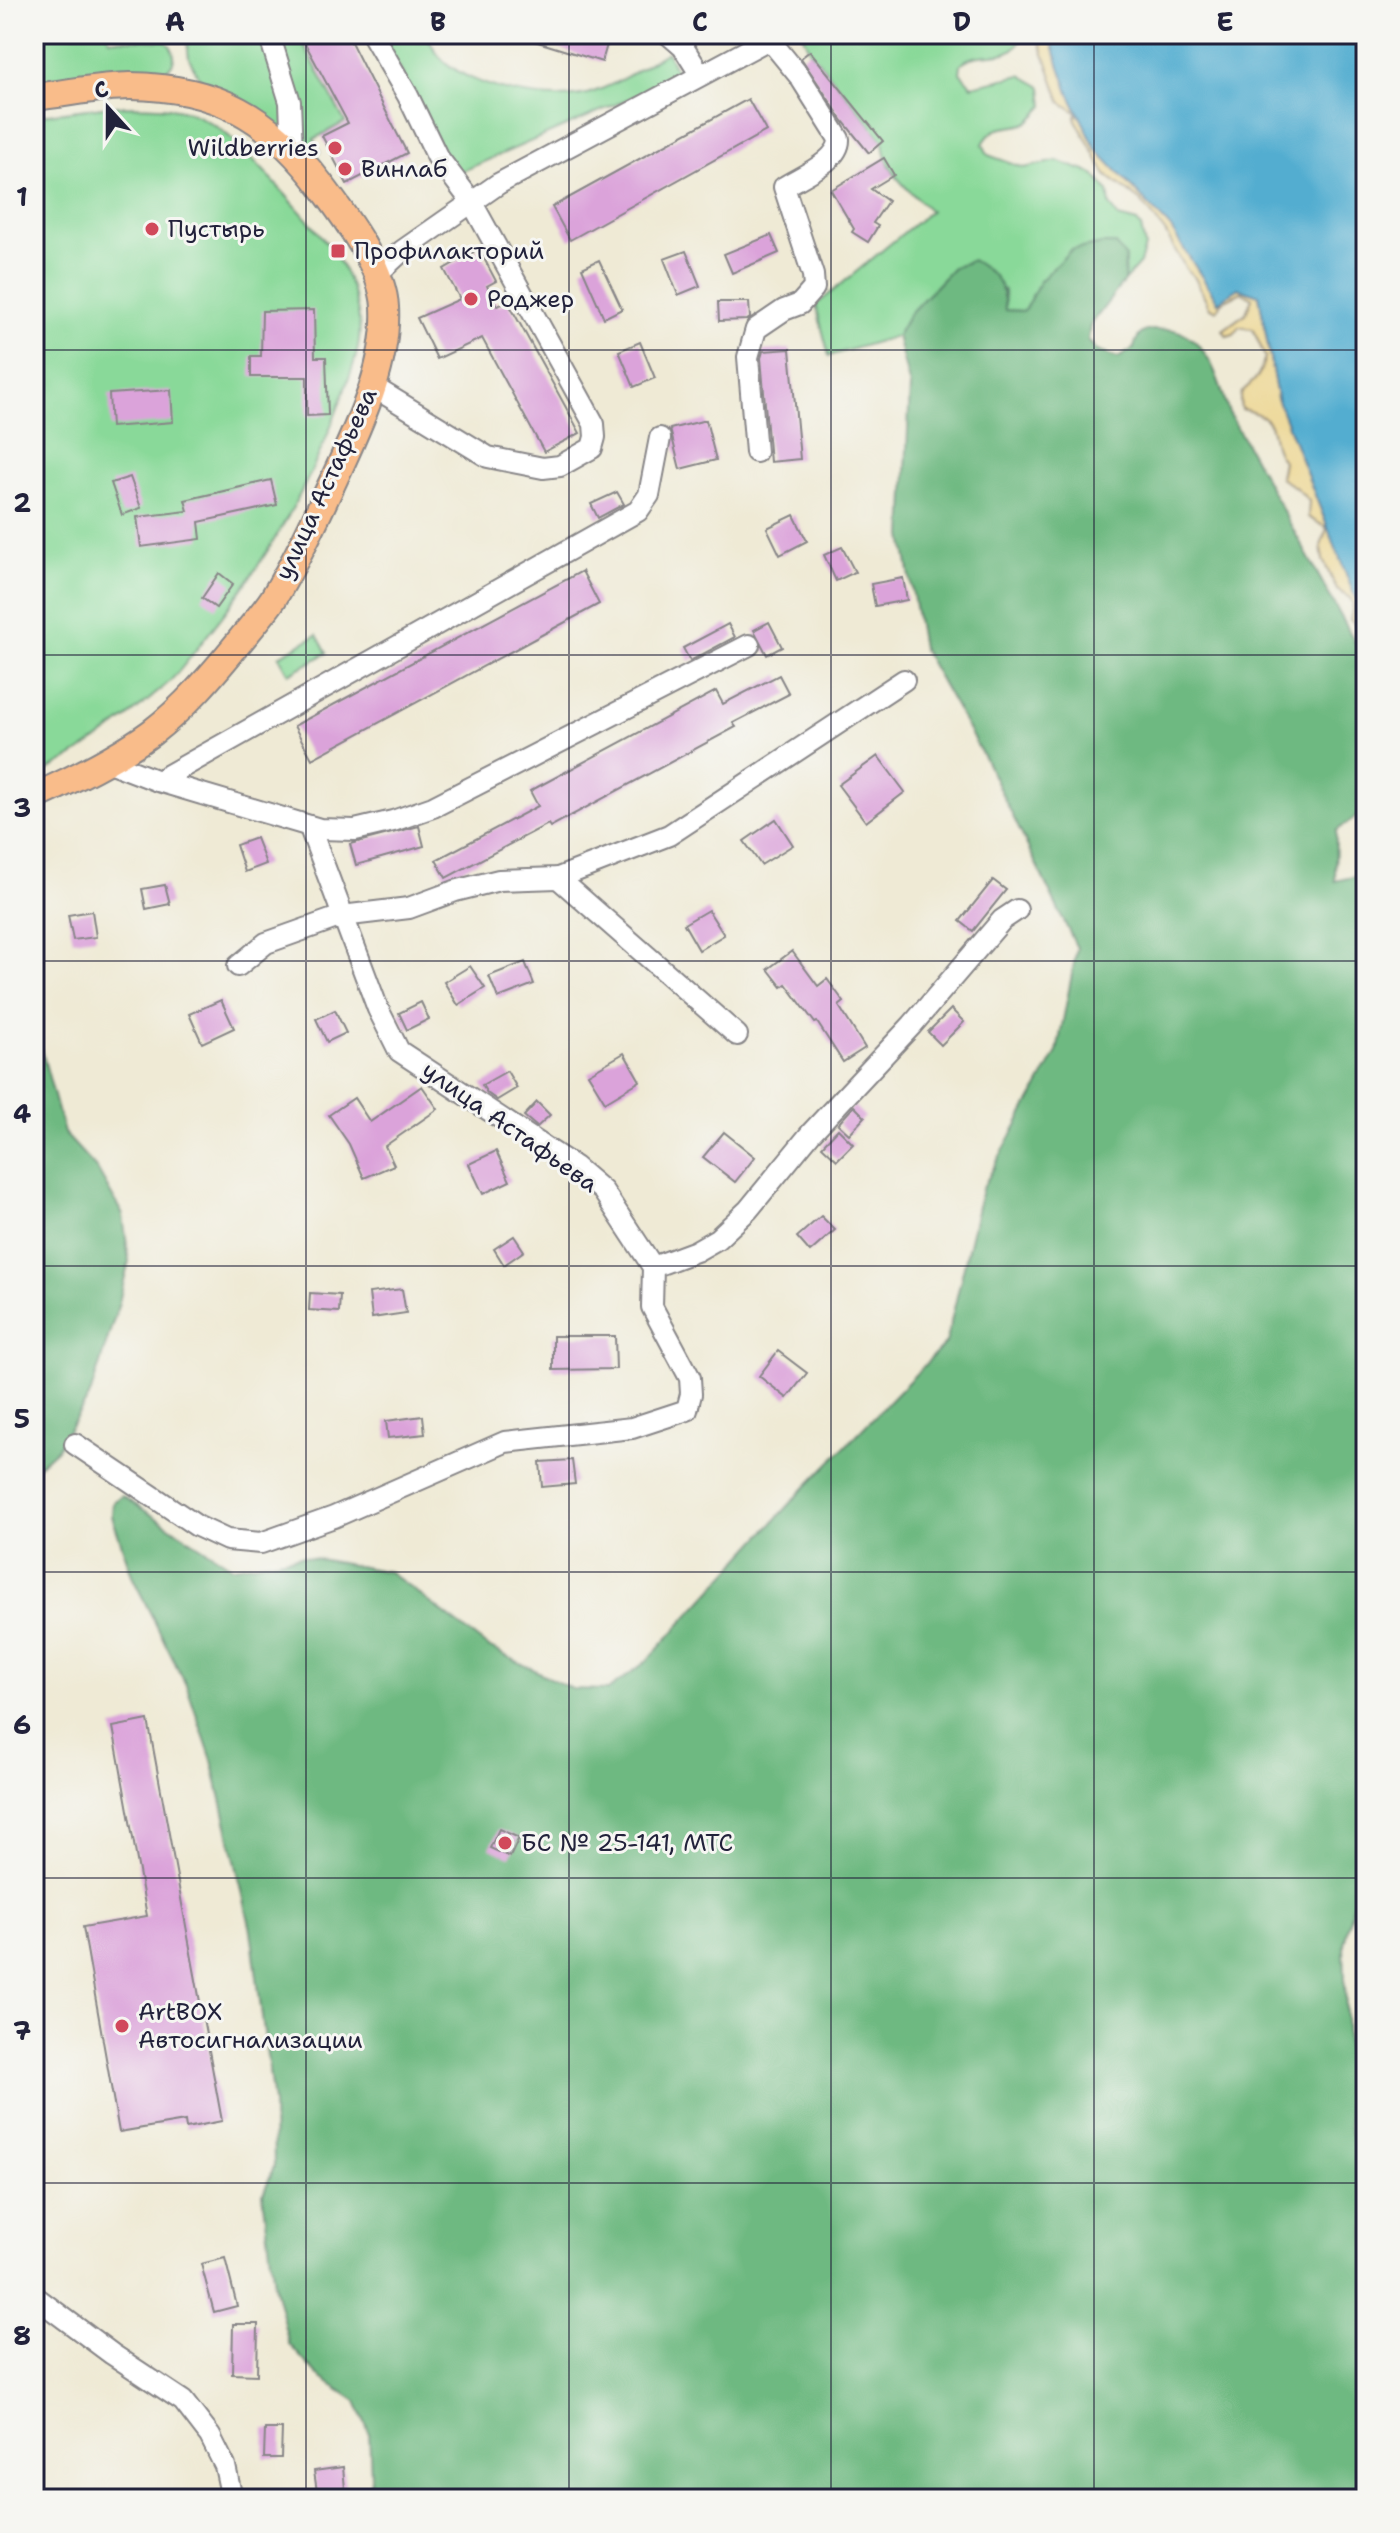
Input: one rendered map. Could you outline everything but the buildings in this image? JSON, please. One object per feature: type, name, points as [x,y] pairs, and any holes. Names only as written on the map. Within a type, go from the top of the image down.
[{"type":"main road","name":"улица Астафьева","points":[[34,97],[128,86],[182,90],[207,96],[245,112],[292,152],[346,220],[376,275],[385,305],[382,351],[348,449],[307,536],[271,602],[193,697],[151,733],[106,761],[34,797]]},
{"type":"street","points":[[269,34],[290,102],[292,152]]},
{"type":"street","points":[[372,34],[408,96],[437,156],[471,201],[594,424],[595,437],[592,448],[560,466],[543,468],[488,457],[372,386]]},
{"type":"street","points":[[668,34],[683,47],[700,74]]},
{"type":"street","points":[[376,275],[402,251],[471,201],[700,74],[750,41],[769,39],[800,77],[839,139],[839,147],[831,157],[784,187],[813,275],[814,288],[800,304],[784,310],[756,329],[748,357],[756,452]]},
{"type":"street","points":[[158,781],[638,511],[649,495],[660,438]]},
{"type":"street","points":[[106,761],[158,781],[310,828],[355,830],[433,807],[749,645]]},
{"type":"street","points":[[238,966],[266,943],[342,916],[409,908],[455,891],[499,880],[558,878],[669,835],[904,680]]},
{"type":"street","name":"улица Астафьева","points":[[310,828],[378,1009],[399,1051],[575,1167],[603,1191],[653,1267]]},
{"type":"street","points":[[558,878],[737,1035]]},
{"type":"street","points":[[75,1444],[197,1526],[227,1540],[261,1543],[334,1517],[505,1442],[632,1428],[687,1410],[691,1394],[690,1378],[652,1307],[653,1267],[696,1251],[717,1239],[748,1210],[811,1133],[912,1025],[1002,920],[1017,910]]},
{"type":"street","points":[[34,2296],[112,2354],[183,2401],[210,2436],[225,2466],[232,2499]]},
{"type":"green space","points":[[34,34],[108,34],[109,39],[165,41],[173,52],[174,60],[169,68],[158,73],[122,72],[34,80]]},
{"type":"green space","points":[[192,34],[298,34],[345,122],[314,139],[320,152],[307,161],[243,100],[199,78],[189,58],[187,42]]},
{"type":"green space","points":[[381,34],[427,34],[439,56],[452,68],[491,86],[537,96],[559,97],[596,91],[667,52],[679,77],[458,173],[441,148]]},
{"type":"green space","points":[[802,34],[1015,34],[1021,39],[1009,51],[968,59],[961,64],[960,73],[972,86],[1021,75],[1042,87],[1044,106],[1027,123],[1000,128],[987,137],[983,144],[988,155],[1024,168],[1057,161],[1094,174],[1108,191],[1110,205],[1118,217],[1137,222],[1141,227],[1145,247],[1140,263],[1124,281],[1125,256],[1040,281],[1024,311],[1005,310],[1004,290],[953,268],[910,313],[897,336],[829,356],[816,305],[930,211],[893,171],[884,152],[883,141],[810,51]]},
{"type":"green space","points":[[110,106],[176,109],[208,121],[236,142],[310,222],[342,266],[355,300],[359,343],[338,408],[312,471],[280,531],[223,615],[176,674],[152,697],[86,747],[34,777],[34,116]]},
{"type":"green space","points":[[1115,244],[1125,256],[1124,281],[1090,326],[1088,340],[1097,351],[1118,358],[1134,348],[1139,337],[1147,331],[1174,330],[1196,342],[1211,363],[1228,411],[1366,662],[1366,810],[1336,831],[1335,881],[1366,874],[1366,1846],[1344,1944],[1349,2127],[1366,2188],[1366,2499],[368,2499],[371,2477],[369,2432],[356,2401],[317,2375],[289,2344],[274,2284],[263,2194],[274,2167],[273,2103],[251,1930],[212,1760],[187,1687],[133,1578],[112,1516],[113,1502],[122,1496],[233,1567],[302,1556],[390,1572],[488,1647],[572,1689],[608,1690],[647,1661],[801,1492],[946,1343],[982,1189],[1057,1052],[1077,948],[986,761],[922,648],[903,536],[910,387],[897,336],[910,313],[953,268],[972,260],[997,279],[1005,310],[1024,311],[1040,281],[1071,250]]},
{"type":"green space","points":[[317,635],[327,653],[289,674],[279,656]]},
{"type":"green space","points":[[34,1039],[40,1044],[64,1133],[97,1169],[123,1215],[129,1261],[90,1395],[57,1449],[34,1470]]},
{"type":"sand","points":[[1037,34],[1049,34],[1069,93],[1096,149],[1170,227],[1218,301],[1238,288],[1259,295],[1277,398],[1355,597],[1366,614],[1366,646],[1362,640],[1363,631],[1350,620],[1353,604],[1350,598],[1337,590],[1323,560],[1321,546],[1327,528],[1308,517],[1309,501],[1280,478],[1283,461],[1274,444],[1269,423],[1255,413],[1241,409],[1240,397],[1258,376],[1265,357],[1253,329],[1239,327],[1234,334],[1227,336],[1223,330],[1246,313],[1252,298],[1242,292],[1221,302],[1217,310],[1210,308],[1195,278],[1141,201],[1106,175],[1075,118],[1078,113],[1061,102]]},
{"type":"water","points":[[1049,34],[1366,34],[1366,614],[1355,597],[1277,398],[1259,295],[1238,288],[1218,302],[1170,227],[1096,149],[1069,93]]},
{"type":"place","name":"Wildberries","points":[[335,148]]},
{"type":"place","name":"Винлаб","points":[[345,169]]},
{"type":"place","name":"Пустырь","points":[[152,229]]},
{"type":"place","name":"Профилакторий","points":[[338,251]]},
{"type":"place","name":"Роджер","points":[[471,299]]},
{"type":"place","name":"БС № 25-141, МТС","points":[[505,1843]]},
{"type":"place","name":"ArtBOX Автосигнализации","points":[[122,2026]]}]
